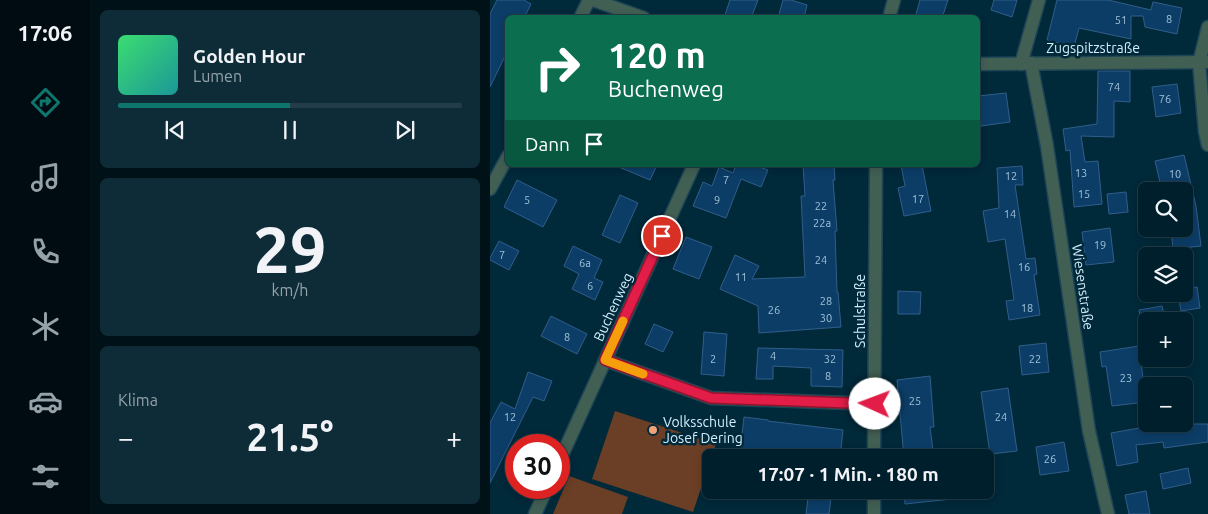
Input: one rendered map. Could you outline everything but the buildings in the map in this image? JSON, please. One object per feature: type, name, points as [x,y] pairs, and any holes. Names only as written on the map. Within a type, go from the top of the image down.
[{"type":"street","points":[[582,15],[589,0]]},
{"type":"street","points":[[593,0],[617,3],[639,15]]},
{"type":"street","points":[[890,15],[894,0]]},
{"type":"street","name":"Wiesenstraße","points":[[1039,0],[1026,64],[1047,146],[1089,431],[1108,514]]},
{"type":"street","points":[[1208,27],[1204,62],[1205,132],[1208,145]]},
{"type":"street","name":"Zugspitzstraße","points":[[980,64],[1204,62]]},
{"type":"street","points":[[490,189],[505,162]]},
{"type":"street","name":"Buchenweg","points":[[570,438],[693,167]]},
{"type":"street","name":"Schulstraße","points":[[874,449],[876,167]]},
{"type":"street","points":[[605,360],[711,398],[875,404]]},
{"type":"street","points":[[535,514],[542,499]]},
{"type":"street","points":[[874,499],[874,514]]},
{"type":"shaded area","points":[[615,411],[716,444],[714,449],[702,449],[702,485],[693,512],[592,479]]},
{"type":"shaded area","points":[[570,476],[628,497],[622,514],[553,514],[559,499],[570,499]]},
{"type":"slow traffic","points":[[623,321],[605,360],[643,374]]},
{"type":"place","name":"Volksschule Josef Dering","points":[[653,430]]},
{"type":"route","points":[[662,236],[605,360],[711,398],[875,404]]}]
